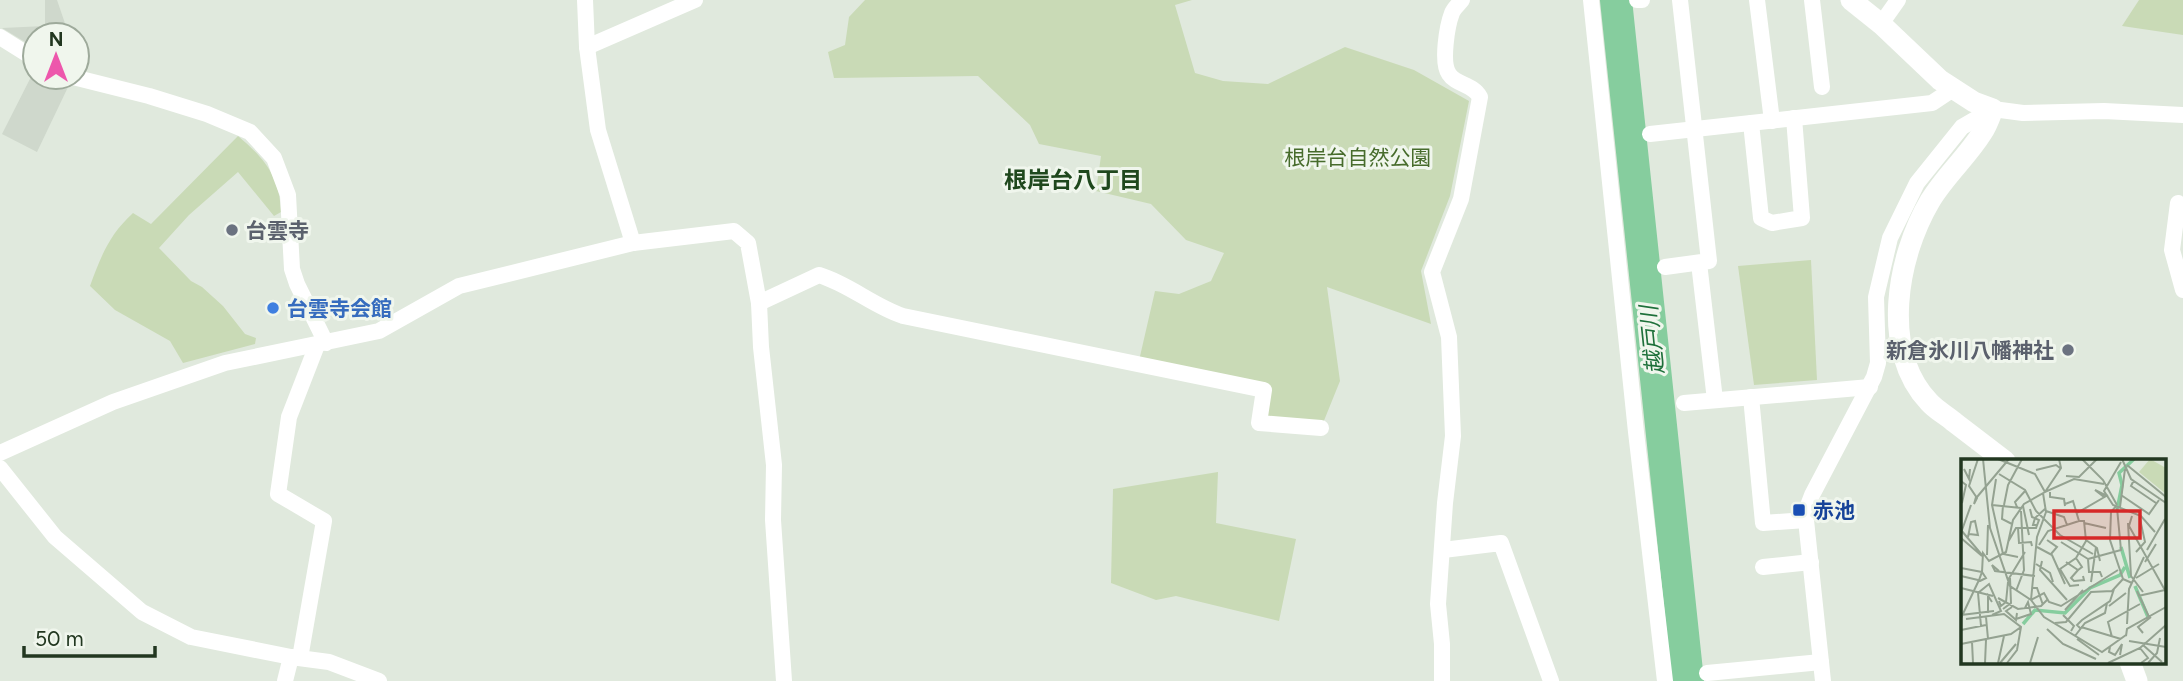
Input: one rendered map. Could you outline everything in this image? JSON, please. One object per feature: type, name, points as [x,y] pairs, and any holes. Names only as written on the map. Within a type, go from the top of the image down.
[{"type":"street","points":[[585,0],[587,47],[598,130],[633,243]]},
{"type":"street","points":[[587,47],[695,0]]},
{"type":"street","points":[[1442,681],[1438,604],[1453,436],[1449,337],[1432,272],[1461,199],[1480,97],[1476,90],[1450,77],[1444,65],[1449,23],[1453,10],[1462,0]]},
{"type":"street","points":[[1591,0],[1665,681]]},
{"type":"street","points":[[1637,0],[1643,0]]},
{"type":"street","points":[[1665,267],[1709,261],[1680,0]]},
{"type":"street","points":[[1757,0],[1772,121]]},
{"type":"street","points":[[1812,0],[1822,87]]},
{"type":"street","points":[[1851,0],[1881,24],[1940,80],[1974,102],[1993,109],[2023,113],[2104,111],[2183,115]]},
{"type":"street","points":[[1881,24],[1898,0]]},
{"type":"street","points":[[0,37],[21,51]]},
{"type":"street","points":[[91,82],[207,114],[250,132],[274,158],[288,195],[292,269],[321,344],[289,417],[278,495],[324,521],[295,658],[285,681]]},
{"type":"street","points":[[1650,134],[1932,103],[1953,89]]},
{"type":"street","points":[[1823,681],[1806,520],[1807,508],[1835,448],[1870,387],[1878,363],[1876,297],[1890,238],[1917,183],[1962,127],[1993,109]]},
{"type":"street","points":[[1993,109],[1982,134],[1950,172],[1914,233],[1905,259],[1898,316],[1905,359],[1912,381],[1930,403],[2004,459]]},
{"type":"street","points":[[1751,123],[1761,218],[1772,223],[1802,218],[1794,118]]},
{"type":"street","points":[[2178,203],[2172,250],[2183,290]]},
{"type":"street","points":[[0,453],[113,402],[225,363],[379,331],[459,286],[633,243],[734,231],[747,243],[759,303],[774,465],[773,533],[784,681]]},
{"type":"street","points":[[1699,262],[1715,400]]},
{"type":"street","points":[[759,303],[819,275],[830,278],[885,310],[903,316],[1264,390],[1259,423],[1321,428]]},
{"type":"street","points":[[1684,403],[1870,387]]},
{"type":"street","points":[[1751,397],[1763,523],[1806,520]]},
{"type":"street","points":[[0,468],[55,537],[142,612],[191,637],[295,658],[329,662],[379,681]]},
{"type":"street","points":[[1443,550],[1501,544],[1551,681]]},
{"type":"street","points":[[1763,567],[1811,562]]},
{"type":"street","points":[[1716,675],[1821,662]]},
{"type":"street","points":[[2131,664],[2137,681]]},
{"type":"shaded area","points":[[45,0],[57,0],[64,21],[45,21]]},
{"type":"shaded area","points":[[21,27],[21,40],[2,28]]},
{"type":"shaded area","points":[[24,91],[66,91],[37,152],[2,134]]},
{"type":"green space","name":"根岸台自然公園","points":[[865,0],[1192,0],[1175,5],[1195,73],[1223,81],[1268,84],[1345,47],[1414,70],[1469,101],[1450,196],[1421,271],[1431,324],[1327,287],[1340,381],[1321,428],[1259,423],[1263,390],[1138,365],[1155,291],[1179,294],[1211,281],[1224,253],[1186,240],[1151,204],[1096,191],[1101,156],[1039,144],[1030,125],[978,76],[834,78],[828,52],[845,45],[849,17]]},
{"type":"green space","points":[[2139,0],[2183,0],[2183,35],[2122,26]]},
{"type":"green space","points":[[238,136],[262,160],[274,178],[281,212],[274,216],[238,172],[189,215],[159,248],[191,281],[223,306],[245,334],[256,338],[255,344],[183,363],[170,341],[115,310],[90,286],[107,246],[125,221],[133,213],[151,224]]},
{"type":"green space","points":[[1811,260],[1817,380],[1754,385],[1738,266]]},
{"type":"green space","points":[[1218,472],[1216,523],[1296,539],[1279,621],[1176,596],[1156,600],[1111,583],[1113,489]]},
{"type":"waterway","name":"越戸川","points":[[1616,0],[1688,681]]},
{"type":"place","name":"台雲寺","points":[[232,230]]},
{"type":"place","name":"台雲寺会館","points":[[273,308]]},
{"type":"place","name":"新倉氷川八幡神社","points":[[2068,350]]},
{"type":"place","name":"赤池","points":[[1799,510]]},
{"type":"district","name":"根岸台八丁目","points":[[1073,180]]}]
